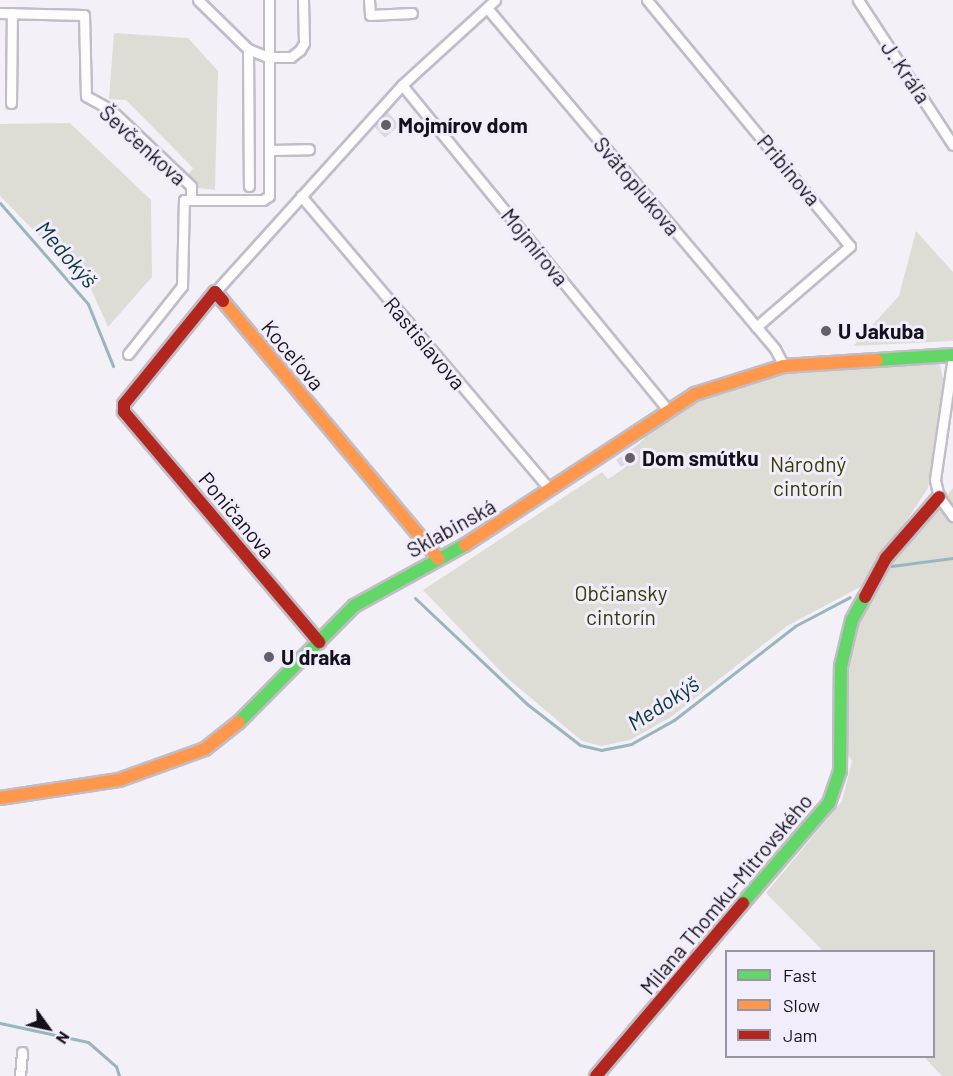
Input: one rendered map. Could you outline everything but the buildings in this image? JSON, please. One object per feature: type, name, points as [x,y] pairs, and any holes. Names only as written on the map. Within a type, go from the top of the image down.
[{"type":"street","points":[[198,0],[248,50],[268,57],[291,57],[304,43],[303,0]]},
{"type":"street","points":[[188,200],[263,200],[269,196],[269,0]]},
{"type":"street","points":[[369,0],[370,15],[412,13]]},
{"type":"street","points":[[215,292],[402,85],[495,0]]},
{"type":"street","name":"Pribinova","points":[[647,0],[850,246],[756,327]]},
{"type":"street","name":"J. Kráľa","points":[[858,0],[953,145]]},
{"type":"street","name":"Svätoplukova","points":[[487,8],[756,327],[784,366]]},
{"type":"street","points":[[0,13],[12,13],[11,103]]},
{"type":"street","name":"Ševčenkova","points":[[12,13],[84,15],[86,96],[111,110],[191,186],[182,286],[128,354]]},
{"type":"street","points":[[248,50],[249,186]]},
{"type":"street","name":"Mojmírova","points":[[402,85],[667,409]]},
{"type":"street","points":[[270,150],[309,149]]},
{"type":"street","name":"Rastislavova","points":[[301,196],[550,490]]},
{"type":"street","name":"Poničanova","points":[[215,292],[124,404],[124,412],[319,642]]},
{"type":"street","name":"Koceľova","points":[[215,292],[438,559]]},
{"type":"street","points":[[953,356],[935,472],[939,497],[953,516]]},
{"type":"street","name":"Sklabinská","points":[[0,798],[118,780],[182,761],[244,719],[319,642],[337,620],[373,592],[438,559],[550,490],[667,409],[710,388],[784,366],[953,356]]},
{"type":"street","name":"Milana Thomku-Mitrovského","points":[[596,1076],[829,803],[840,771],[841,666],[852,620],[886,558],[939,497]]},
{"type":"street","points":[[20,1076],[22,1052]]},
{"type":"green space","points":[[114,33],[188,38],[218,71],[215,190],[197,188],[187,177],[193,168],[126,100],[109,99]]},
{"type":"green space","points":[[70,123],[151,200],[152,277],[108,327],[91,289],[0,196],[0,124]]},
{"type":"green space","points":[[916,231],[953,272],[953,341],[853,346],[899,296]]},
{"type":"green space","points":[[939,361],[944,383],[928,488],[864,585],[787,626],[671,717],[630,740],[601,746],[582,741],[506,677],[423,590],[602,472],[608,479],[622,470],[645,450],[640,443],[658,423],[709,393],[783,372]]},
{"type":"green space","points":[[953,488],[953,1076],[942,1076],[925,1058],[935,1058],[935,950],[822,950],[766,893],[842,801],[852,761],[847,754],[847,662],[857,620],[893,556]]},
{"type":"waterway","name":"Medokýš","points":[[0,203],[88,304],[113,366]]},
{"type":"waterway","name":"Medokýš","points":[[891,566],[953,558]]},
{"type":"waterway","name":"Medokýš","points":[[415,598],[527,704],[580,745],[601,750],[631,744],[674,720],[795,626],[850,597]]},
{"type":"waterway","points":[[0,1023],[88,1042],[116,1066],[119,1076]]},
{"type":"traffic: fast","points":[[877,360],[953,355]]},
{"type":"traffic: fast","points":[[239,722],[354,606],[465,545]]},
{"type":"traffic: fast","points":[[743,903],[829,803],[840,771],[841,666],[852,620],[865,597]]},
{"type":"traffic: slow","points":[[223,301],[439,559]]},
{"type":"traffic: slow","points":[[465,545],[695,394],[784,366],[877,360]]},
{"type":"traffic: slow","points":[[0,798],[119,780],[205,749],[239,722]]},
{"type":"traffic: jam","points":[[223,301],[215,292],[124,404],[124,412],[319,642]]},
{"type":"traffic: jam","points":[[865,597],[886,558],[939,497]]},
{"type":"traffic: jam","points":[[596,1076],[743,903]]},
{"type":"place","name":"Mojmírov dom","points":[[386,125]]},
{"type":"place","name":"U Jakuba","points":[[826,331]]},
{"type":"place","name":"Dom smútku","points":[[630,458]]},
{"type":"place","name":"U draka","points":[[269,657]]},
{"type":"park label","name":"Národný cintorín","points":[[808,476]]},
{"type":"park label","name":"Občiansky cintorín","points":[[621,605]]}]
